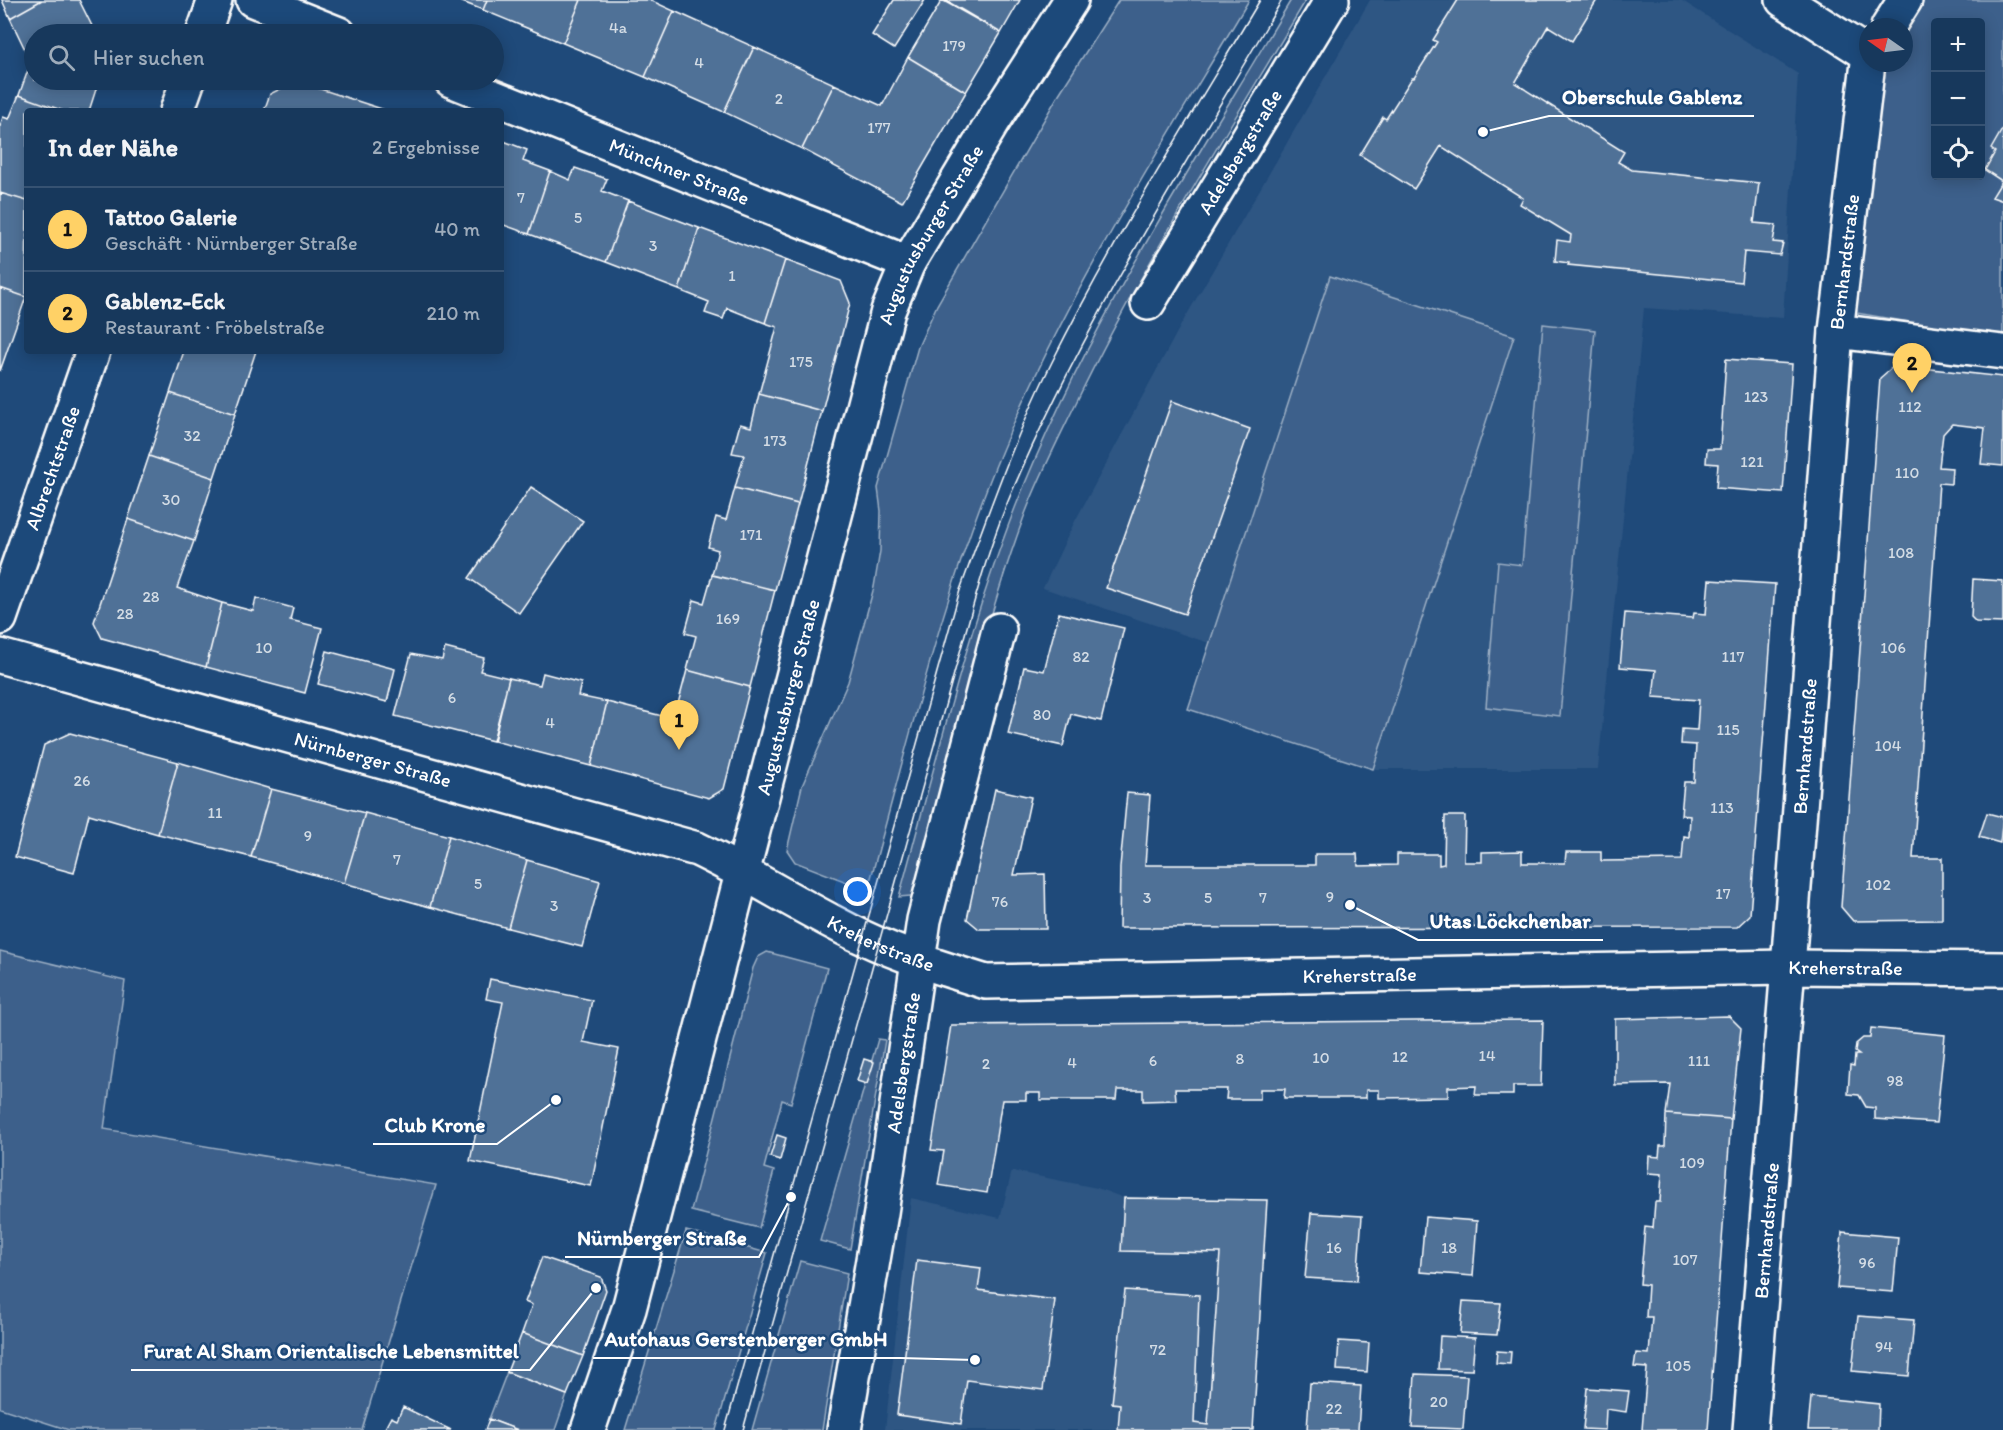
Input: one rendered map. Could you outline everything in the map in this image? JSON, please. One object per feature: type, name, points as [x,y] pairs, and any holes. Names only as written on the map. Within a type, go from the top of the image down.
[{"type":"street","points":[[207,24],[215,0]]},
{"type":"street","points":[[253,0],[314,24]]},
{"type":"street","name":"Augustusburger Straße","points":[[588,1430],[629,1309],[873,361],[888,311],[908,263],[994,120],[1071,0]]},
{"type":"street","name":"Adelsbergstraße","points":[[1148,303],[1332,0]]},
{"type":"street","points":[[1783,0],[1859,48]]},
{"type":"street","points":[[1894,18],[1905,0]]},
{"type":"street","name":"Bernhardstraße","points":[[1750,1430],[1836,331],[1867,72]]},
{"type":"street","points":[[178,108],[184,90]]},
{"type":"street","name":"Münchner Straße","points":[[476,90],[908,263]]},
{"type":"street","points":[[1836,331],[2003,352]]},
{"type":"street","name":"Albrechtstraße","points":[[0,618],[92,354]]},
{"type":"street","name":"Adelsbergstraße","points":[[844,1430],[880,1213],[924,920],[999,630]]},
{"type":"street","name":"Nürnberger Straße","points":[[0,656],[697,849],[742,871]]},
{"type":"street","name":"Kreherstraße","points":[[742,871],[862,937],[917,960],[986,982],[1788,967],[2003,969]]},
{"type":"shaded area","points":[[1119,0],[1249,0],[1118,220],[1087,275],[1029,389],[982,501],[945,609],[869,885],[857,886],[795,862],[787,850],[802,786],[848,682],[874,587],[880,551],[881,511],[878,488],[918,347],[937,305],[1059,94]]},
{"type":"shaded area","points":[[1291,0],[1306,0],[1156,252],[1100,355],[1036,487],[1009,560],[980,655],[923,895],[899,897],[981,604],[1015,508],[1043,442],[1074,376],[1142,249]]},
{"type":"shaded area","points":[[1370,0],[1681,0],[1798,74],[1783,318],[1644,308],[1598,769],[1373,769],[1188,709],[1209,643],[1043,588],[1074,523],[1181,325]]},
{"type":"shaded area","points":[[1905,0],[2003,0],[2003,338],[1839,310],[1867,72],[1913,72],[1913,18],[1905,18]]},
{"type":"shaded area","points":[[1330,276],[1514,336],[1373,769],[1188,709]]},
{"type":"shaded area","points":[[1543,324],[1595,330],[1560,716],[1486,707],[1498,562],[1522,565]]},
{"type":"shaded area","points":[[0,951],[125,981],[104,1129],[436,1185],[362,1430],[69,1430],[0,1408]]},
{"type":"shaded area","points":[[767,952],[827,968],[791,1103],[782,1100],[764,1168],[774,1171],[759,1228],[691,1211],[753,968],[758,957]]},
{"type":"shaded area","points":[[878,1039],[885,1040],[850,1249],[820,1241]]},
{"type":"shaded area","points":[[1012,1171],[1097,1188],[1124,1198],[1267,1200],[1253,1430],[885,1430],[911,1198],[1000,1218]]},
{"type":"shaded area","points":[[686,1231],[767,1253],[716,1430],[625,1430]]},
{"type":"shaded area","points":[[800,1261],[847,1273],[822,1430],[752,1430]]},
{"type":"shaded area","points":[[507,1372],[567,1395],[555,1430],[518,1430],[489,1419]]},
{"type":"building","points":[[2,0],[42,0],[10,18]]},
{"type":"building","points":[[42,0],[79,0],[91,24],[24,24],[24,47],[10,18]]},
{"type":"building","points":[[457,0],[487,0],[483,10]]},
{"type":"building","points":[[487,0],[581,0],[563,43],[483,10]]},
{"type":"building","points":[[581,0],[650,0],[674,11],[645,77],[563,43]]},
{"type":"building","points":[[894,0],[925,0],[894,49],[872,35]]},
{"type":"building","points":[[942,0],[1001,33],[966,92],[908,57]]},
{"type":"building","points":[[945,0],[1020,0],[1001,33]]},
{"type":"building","points":[[1458,0],[1597,0],[1572,41],[1548,26],[1515,83],[1624,152],[1618,162],[1632,170],[1759,183],[1754,223],[1776,225],[1773,242],[1783,243],[1780,255],[1744,252],[1741,282],[1568,265],[1569,263],[1555,261],[1557,240],[1570,242],[1571,235],[1520,204],[1523,198],[1441,146],[1414,189],[1360,155],[1383,117],[1386,119],[1437,42],[1433,40]]},
{"type":"building","points":[[674,11],[754,47],[724,112],[645,77]]},
{"type":"building","points":[[754,47],[834,84],[802,149],[724,112]]},
{"type":"building","points":[[908,57],[966,92],[902,202],[802,149],[834,84],[882,106]]},
{"type":"building","points":[[24,81],[24,90],[96,90],[90,108],[56,108],[19,95]]},
{"type":"building","points":[[278,90],[324,90],[379,108],[265,108],[270,94]]},
{"type":"building","points":[[19,95],[56,108],[24,108],[24,200],[0,193],[0,126],[3,117],[9,119]]},
{"type":"building","points":[[2003,128],[2003,201],[1992,197],[2002,181],[1985,170],[1995,152],[1991,149]]},
{"type":"building","points":[[504,141],[527,150],[523,161],[550,171],[529,234],[504,225]]},
{"type":"building","points":[[575,168],[607,179],[602,191],[628,201],[606,262],[529,234],[550,171],[570,180]]},
{"type":"building","points":[[0,193],[24,200],[24,296],[0,288]]},
{"type":"building","points":[[628,201],[699,228],[679,290],[606,262]]},
{"type":"building","points":[[699,228],[785,260],[765,323],[727,308],[723,319],[705,313],[709,302],[679,290]]},
{"type":"building","points":[[785,260],[841,281],[850,303],[822,411],[759,394],[777,327],[765,323]]},
{"type":"building","points":[[0,288],[24,296],[24,303],[0,371]]},
{"type":"building","points":[[183,354],[255,354],[235,414],[170,393]]},
{"type":"building","points":[[1726,359],[1792,364],[1783,493],[1716,488],[1718,464],[1706,463],[1707,449],[1720,449]]},
{"type":"building","points":[[1895,365],[2003,377],[2003,466],[1981,464],[1985,428],[1952,424],[1943,434],[1939,467],[1952,468],[1951,484],[1939,483],[1913,858],[1942,858],[1942,920],[1853,921],[1841,907],[1880,378]]},
{"type":"building","points":[[170,393],[235,414],[214,478],[149,456]]},
{"type":"building","points":[[759,394],[822,411],[798,504],[735,488],[744,455],[732,453],[740,424],[751,427]]},
{"type":"building","points":[[1172,401],[1250,429],[1185,614],[1106,588]]},
{"type":"building","points":[[149,456],[214,478],[194,541],[128,519]]},
{"type":"building","points":[[531,487],[583,521],[519,613],[469,578]]},
{"type":"building","points":[[735,488],[798,504],[775,590],[712,575],[718,550],[708,547],[716,517],[726,520]]},
{"type":"building","points":[[128,519],[194,541],[177,588],[222,603],[206,667],[102,638],[94,622]]},
{"type":"building","points":[[712,575],[775,590],[750,687],[687,670],[696,636],[685,633],[694,600],[704,603]]},
{"type":"building","points":[[1973,579],[2003,581],[2003,623],[1976,622],[1971,617]]},
{"type":"building","points":[[1709,580],[1775,584],[1750,915],[1737,927],[1119,928],[1120,867],[1127,793],[1150,795],[1145,865],[1315,865],[1315,854],[1357,854],[1358,866],[1397,865],[1397,854],[1439,854],[1439,865],[1444,864],[1445,816],[1465,816],[1464,862],[1482,862],[1482,852],[1522,851],[1522,863],[1565,863],[1566,852],[1601,852],[1601,861],[1682,860],[1684,836],[1689,837],[1690,816],[1681,815],[1684,782],[1694,782],[1696,745],[1681,744],[1682,729],[1697,730],[1699,700],[1653,697],[1656,670],[1620,667],[1625,613],[1693,618],[1694,613],[1706,614]]},
{"type":"building","points":[[256,598],[293,608],[290,620],[322,628],[305,693],[206,667],[222,603],[253,611]]},
{"type":"building","points":[[1059,613],[1124,628],[1101,721],[1071,714],[1063,746],[1008,734],[1024,667],[1044,671]]},
{"type":"building","points":[[445,648],[484,658],[480,671],[509,678],[493,741],[395,716],[411,654],[442,660]]},
{"type":"building","points":[[327,651],[395,669],[387,702],[318,684]]},
{"type":"building","points":[[687,670],[750,687],[724,789],[709,798],[591,766],[607,702],[674,719]]},
{"type":"building","points":[[543,673],[581,683],[578,696],[607,702],[591,766],[494,741],[509,678],[540,685]]},
{"type":"building","points":[[70,733],[178,762],[158,834],[89,814],[74,873],[15,857],[44,745]]},
{"type":"building","points":[[178,762],[271,789],[251,857],[158,834]]},
{"type":"building","points":[[271,789],[365,813],[344,883],[251,857]]},
{"type":"building","points":[[995,789],[1031,797],[1014,875],[1045,874],[1046,929],[979,929],[967,919]]},
{"type":"building","points":[[365,813],[449,836],[430,907],[344,883]]},
{"type":"building","points":[[1987,813],[2003,817],[2000,843],[1979,837]]},
{"type":"building","points":[[449,836],[527,860],[508,928],[430,907]]},
{"type":"building","points":[[527,860],[600,881],[582,947],[508,928]]},
{"type":"building","points":[[490,979],[592,1000],[583,1042],[619,1049],[591,1186],[470,1161],[503,1002],[486,999]]},
{"type":"building","points":[[1729,1016],[1741,1028],[1731,1119],[1666,1114],[1670,1084],[1615,1085],[1615,1019]]},
{"type":"building","points":[[1543,1020],[1541,1086],[1513,1086],[1513,1095],[1475,1095],[1476,1086],[1448,1087],[1448,1097],[1379,1098],[1379,1090],[1366,1090],[1366,1098],[1284,1098],[1285,1089],[1260,1089],[1260,1099],[1226,1099],[1227,1089],[1175,1089],[1176,1100],[1143,1101],[1143,1090],[1117,1090],[1116,1100],[1040,1100],[1040,1093],[1026,1093],[1026,1100],[1002,1100],[987,1193],[938,1185],[944,1151],[931,1150],[951,1025]]},
{"type":"building","points":[[1871,1028],[1945,1035],[1936,1123],[1875,1119],[1875,1108],[1866,1107],[1859,1095],[1848,1094],[1850,1065],[1854,1066],[1855,1055],[1859,1055],[1855,1052],[1856,1044],[1863,1038],[1870,1038]]},
{"type":"building","points":[[864,1059],[874,1062],[867,1084],[857,1081]]},
{"type":"building","points":[[1666,1114],[1731,1119],[1708,1430],[1642,1430],[1647,1368],[1634,1367],[1636,1353],[1649,1354],[1652,1317],[1646,1317],[1648,1285],[1640,1284],[1645,1227],[1653,1228],[1655,1202],[1660,1202],[1662,1174],[1648,1173],[1649,1156],[1659,1157],[1660,1146],[1665,1146]]},
{"type":"building","points":[[777,1135],[786,1138],[780,1160],[770,1157]]},
{"type":"building","points":[[1124,1198],[1267,1200],[1253,1430],[1118,1430],[1120,1404],[1112,1403],[1125,1290],[1199,1295],[1194,1423],[1208,1425],[1220,1253],[1121,1251]]},
{"type":"building","points":[[1311,1213],[1362,1216],[1357,1281],[1305,1278]]},
{"type":"building","points":[[1425,1217],[1477,1221],[1473,1276],[1420,1272]]},
{"type":"building","points":[[1842,1232],[1898,1237],[1893,1292],[1837,1288]]},
{"type":"building","points":[[542,1257],[601,1277],[606,1290],[583,1356],[522,1333],[532,1305],[525,1302]]},
{"type":"building","points":[[917,1260],[981,1268],[978,1290],[1055,1300],[1043,1390],[967,1380],[961,1424],[897,1415]]},
{"type":"building","points":[[1463,1301],[1501,1303],[1497,1335],[1460,1333]]},
{"type":"building","points":[[1858,1316],[1914,1320],[1909,1376],[1852,1371]]},
{"type":"building","points":[[522,1333],[583,1356],[567,1395],[507,1372]]},
{"type":"building","points":[[1440,1336],[1475,1338],[1472,1370],[1438,1369]]},
{"type":"building","points":[[1339,1341],[1369,1343],[1367,1372],[1337,1370]]},
{"type":"building","points":[[1497,1351],[1511,1352],[1510,1364],[1496,1363]]},
{"type":"building","points":[[1415,1374],[1467,1376],[1463,1429],[1412,1427]]},
{"type":"building","points":[[1310,1383],[1361,1386],[1358,1430],[1307,1430]]},
{"type":"building","points":[[1587,1388],[1629,1391],[1626,1412],[1606,1409],[1605,1430],[1583,1429]]},
{"type":"building","points":[[1811,1397],[1879,1404],[1878,1430],[1808,1430]]},
{"type":"building","points":[[403,1407],[451,1430],[384,1430],[391,1417],[397,1420]]},
{"type":"building","points":[[489,1419],[518,1430],[485,1430]]},
{"type":"tram line","points":[[725,1430],[960,590],[992,504],[1026,418],[1076,316],[1153,179],[1260,0]]},
{"type":"tram line","points":[[743,1430],[973,607],[1003,513],[1040,430],[1104,304],[1282,0]]},
{"type":"place","name":"Oberschule Gablenz","points":[[1483,132]]},
{"type":"place","name":"Gablenz-Eck","points":[[1912,393]]},
{"type":"place","name":"Tattoo Galerie","points":[[679,750]]},
{"type":"place","name":"Utas Löckchenbar","points":[[1350,905]]},
{"type":"place","name":"Club Krone","points":[[556,1100]]},
{"type":"place","name":"Nürnberger Straße","points":[[791,1197]]},
{"type":"place","name":"Furat Al Sham Orientalische Lebensmittel","points":[[596,1288]]},
{"type":"place","name":"Autohaus Gerstenberger GmbH","points":[[975,1360]]}]
